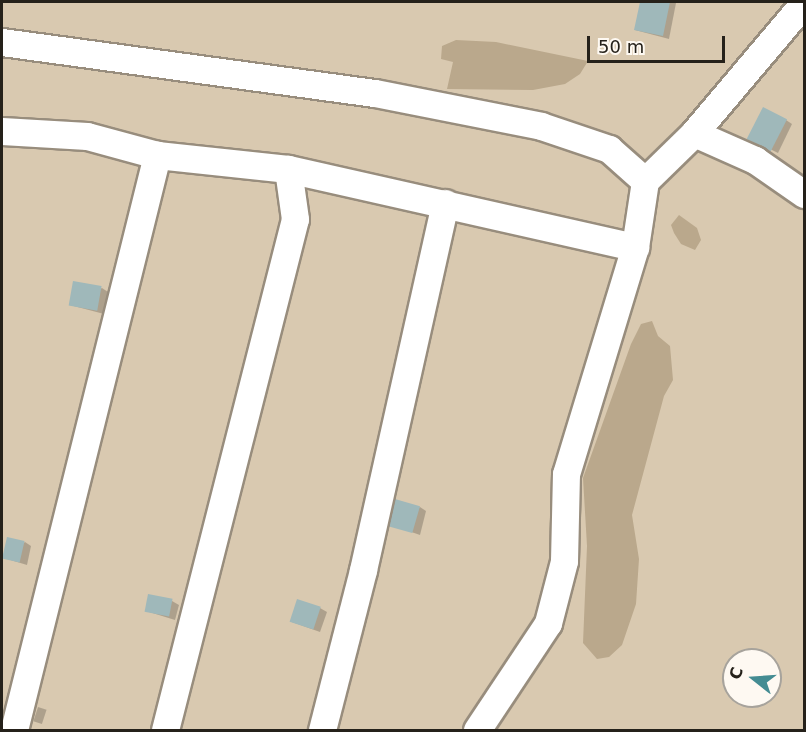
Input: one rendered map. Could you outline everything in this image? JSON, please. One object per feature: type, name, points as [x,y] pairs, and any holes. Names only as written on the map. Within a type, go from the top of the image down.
[{"type":"lane","points":[[477,730],[548,623],[564,561],[566,474],[635,247],[645,181],[694,133],[804,3]]},
{"type":"lane","points":[[2,42],[375,93],[541,126],[609,149],[645,181]]},
{"type":"lane","points":[[2,130],[87,136],[158,155],[288,169],[635,247]]},
{"type":"lane","points":[[694,133],[755,160],[804,194]]},
{"type":"lane","points":[[14,730],[158,155]]},
{"type":"lane","points":[[165,730],[295,219],[288,169]]},
{"type":"lane","points":[[322,730],[363,570],[445,203]]},
{"type":"shaded area","points":[[2,2],[804,2],[804,730],[2,730]]},
{"type":"shaded area","points":[[456,40],[496,42],[588,61],[580,74],[565,84],[533,90],[447,89],[453,62],[441,59],[442,46]]},
{"type":"shaded area","points":[[679,215],[697,228],[701,240],[695,250],[681,244],[674,233],[671,225]]},
{"type":"shaded area","points":[[652,321],[658,336],[670,346],[673,380],[664,396],[632,515],[639,559],[636,604],[622,645],[609,657],[597,659],[583,643],[587,546],[583,478],[631,344],[641,324]]},
{"type":"building","points":[[640,2],[670,2],[663,36],[634,30]]},
{"type":"building","points":[[763,107],[787,119],[771,151],[747,139]]},
{"type":"building","points":[[73,281],[102,286],[97,311],[69,306]]},
{"type":"building","points":[[395,499],[420,506],[412,533],[387,526]]},
{"type":"building","points":[[7,537],[25,541],[20,562],[2,558]]},
{"type":"building","points":[[148,594],[173,599],[169,616],[145,612]]},
{"type":"building","points":[[297,599],[321,607],[313,630],[290,622]]}]
